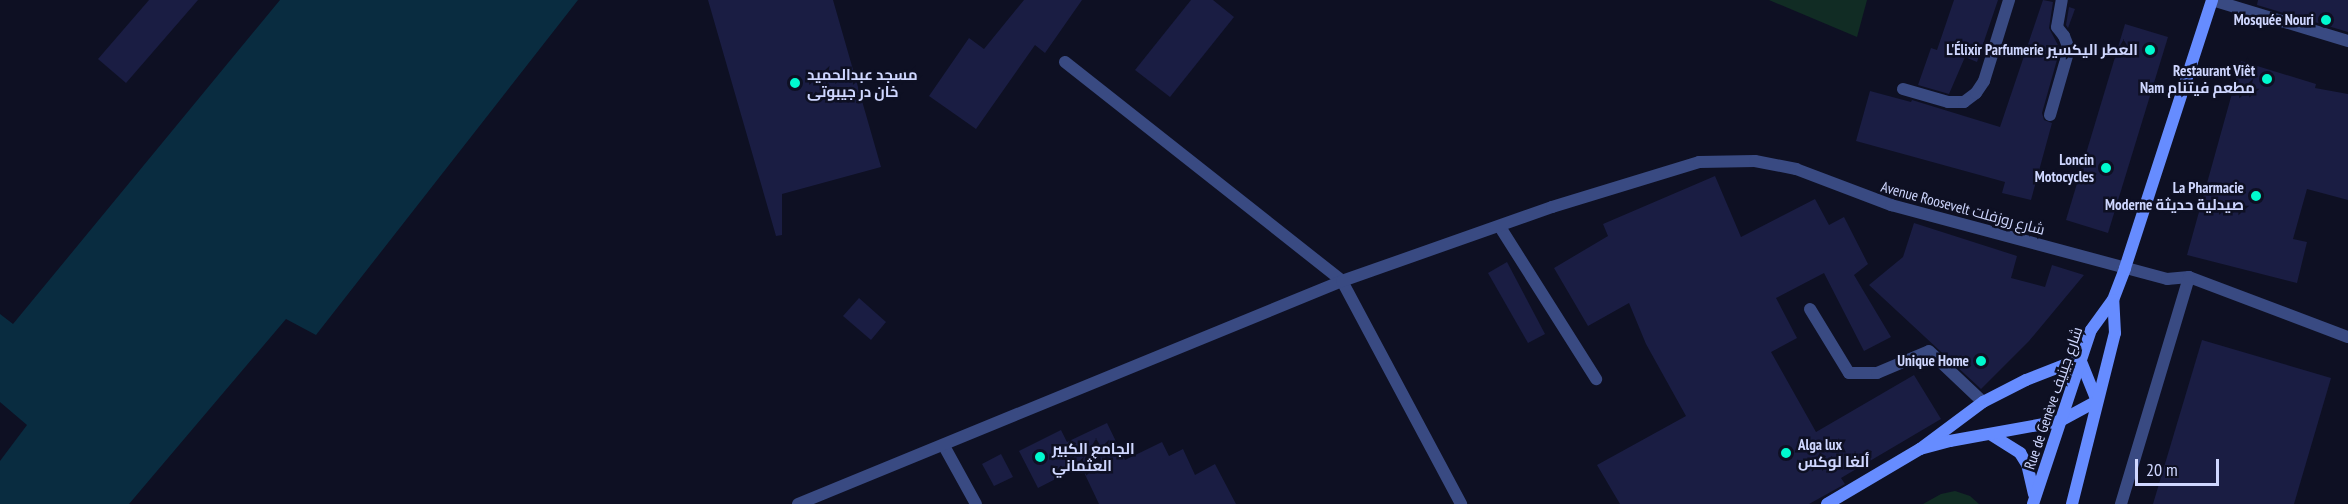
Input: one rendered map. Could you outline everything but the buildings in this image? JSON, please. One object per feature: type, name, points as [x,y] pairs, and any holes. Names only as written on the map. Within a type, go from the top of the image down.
[{"type":"main road","points":[[2072,504],[2115,333],[2113,300],[2212,0]]},
{"type":"main road","name":"Rue de Genève شارع جينيف","points":[[2034,500],[2091,330],[2113,300]]},
{"type":"main road","points":[[1827,504],[1920,449],[1983,402],[2026,380],[2080,359],[2097,401]]},
{"type":"main road","points":[[1920,449],[2060,421],[2097,401]]},
{"type":"main road","points":[[1990,434],[2020,453],[2027,464],[2034,500]]},
{"type":"street","points":[[1903,89],[1948,102],[1964,102],[1976,93],[1984,81],[2009,0]]},
{"type":"street","points":[[2050,115],[2069,49],[2064,36],[2057,27],[2062,0]]},
{"type":"street","points":[[2212,0],[2348,41]]},
{"type":"street","points":[[1065,62],[1342,281],[1461,504]]},
{"type":"street","name":"Avenue Roosevelt شارع روزفلت","points":[[798,504],[1342,281],[1552,207],[1699,162],[1755,161],[1796,169],[1891,205],[2167,279],[2189,277]]},
{"type":"street","points":[[1500,227],[1596,379]]},
{"type":"street","points":[[2121,504],[2189,277],[2348,337]]},
{"type":"street","points":[[1810,309],[1849,373],[1877,373],[1929,351],[1983,402]]},
{"type":"street","points":[[944,446],[975,504]]},
{"type":"green space","points":[[1769,0],[1867,0],[1857,37]]},
{"type":"green space","points":[[1955,491],[1970,496],[1979,504],[1923,504],[1941,494]]},
{"type":"water","points":[[280,0],[578,0],[316,335],[286,319],[129,504],[0,504],[0,461],[27,425],[0,402],[0,314],[13,324]]},
{"type":"place","name":"Mosquée Nouri","points":[[2326,20]]},
{"type":"place","name":"L'Élixir Parfumerie العطر اليكسير","points":[[2150,50]]},
{"type":"place","name":"Restaurant Viêt Nam مطعم فيتنام","points":[[2267,79]]},
{"type":"place","name":"مسجد عبدالحمید خان در جیبوتی","points":[[795,83]]},
{"type":"place","name":"Loncin Motocycles","points":[[2106,168]]},
{"type":"place","name":"La Pharmacie Moderne صيدلية حديثة","points":[[2256,196]]},
{"type":"place","name":"Unique Home","points":[[1981,361]]},
{"type":"place","name":"Alga lux ألغا لوكس","points":[[1786,453]]},
{"type":"place","name":"الجامع الكبير العثماني","points":[[1040,457]]}]
